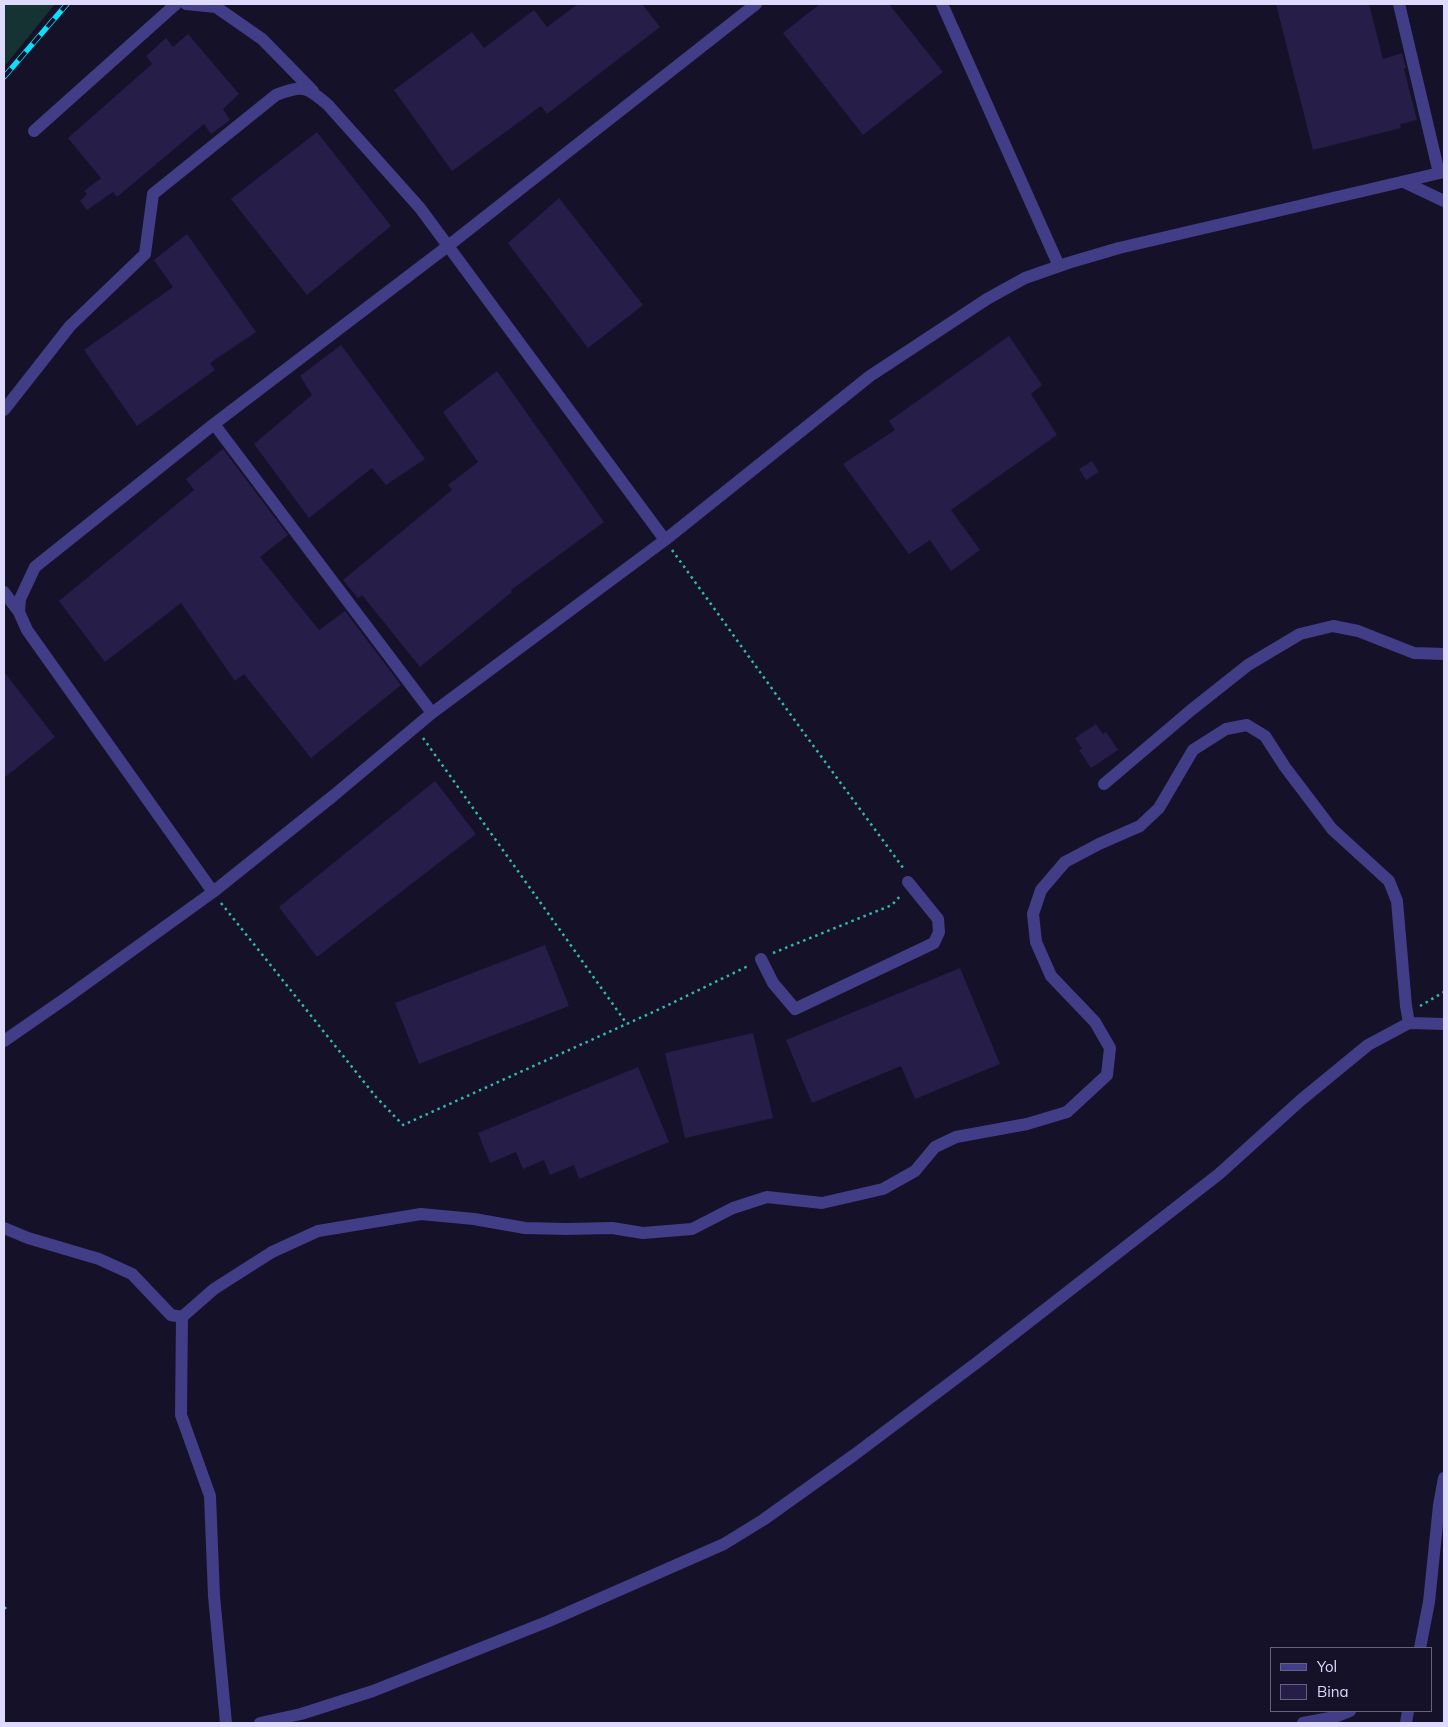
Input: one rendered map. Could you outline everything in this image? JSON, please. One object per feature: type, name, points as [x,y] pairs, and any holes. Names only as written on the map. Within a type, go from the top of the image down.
[{"type":"street","points":[[34,131],[176,4]]},
{"type":"street","points":[[186,4],[216,7],[262,39],[312,92],[328,105],[369,150],[420,208],[665,540]]},
{"type":"street","points":[[19,612],[20,599],[35,567],[214,424],[448,246],[756,4]]},
{"type":"street","points":[[942,4],[1059,266]]},
{"type":"street","points":[[4,1041],[213,892],[333,796],[432,713],[665,540],[870,376],[987,299],[1025,278],[1119,248],[1441,172],[1399,4]]},
{"type":"street","points":[[4,410],[70,326],[145,254],[152,194],[276,95],[296,88],[312,92]]},
{"type":"street","points":[[1404,182],[1444,201]]},
{"type":"street","points":[[214,424],[432,713]]},
{"type":"street","points":[[5,597],[19,612],[27,630],[213,892]]},
{"type":"street","points":[[1104,784],[1248,665],[1300,634],[1333,626],[1358,631],[1414,653],[1444,654]]},
{"type":"street","points":[[4,1228],[28,1238],[99,1259],[132,1274],[170,1315],[182,1316],[214,1289],[272,1252],[318,1231],[421,1214],[474,1219],[525,1228],[612,1228],[643,1233],[692,1229],[733,1208],[767,1197],[822,1203],[883,1189],[915,1171],[935,1147],[956,1137],[1027,1124],[1067,1112],[1093,1090],[1107,1075],[1110,1048],[1095,1022],[1051,976],[1036,942],[1033,914],[1041,890],[1065,862],[1099,844],[1140,826],[1159,808],[1193,750],[1226,729],[1247,725],[1265,736],[1285,767],[1332,829],[1389,880],[1397,901],[1409,1023]]},
{"type":"street","points":[[761,959],[773,983],[795,1009],[934,943],[940,932],[938,919],[908,882]]},
{"type":"street","points":[[260,1723],[301,1714],[373,1691],[549,1621],[724,1544],[763,1520],[854,1455],[978,1361],[1218,1174],[1301,1100],[1368,1045],[1409,1023],[1444,1024]]},
{"type":"street","points":[[182,1316],[181,1415],[210,1496],[214,1596],[226,1723]]},
{"type":"street","points":[[1420,1647],[1429,1602],[1439,1505],[1444,1478]]},
{"type":"street","points":[[1303,1723],[1335,1717],[1348,1712]]},
{"type":"path","points":[[213,892],[376,1097],[403,1124],[627,1024],[761,959],[892,905],[903,893],[908,882],[905,870],[665,540]]},
{"type":"path","points":[[415,727],[627,1024]]},
{"type":"path","points":[[1409,1023],[1416,1009],[1444,992]]},
{"type":"path","points":[[4,1608],[10,1608]]},
{"type":"green space","points":[[4,4],[55,4],[4,67]]},
{"type":"building","points":[[578,4],[642,4],[660,27],[547,114],[541,106],[452,171],[394,90],[472,32],[484,48],[534,10],[547,27]]},
{"type":"building","points":[[820,4],[889,4],[943,72],[863,135],[783,33]]},
{"type":"building","points":[[1276,4],[1369,4],[1383,59],[1402,53],[1406,68],[1404,69],[1417,120],[1400,124],[1401,128],[1313,150]]},
{"type":"building","points":[[188,34],[239,94],[223,109],[230,120],[211,134],[204,124],[117,197],[113,192],[87,210],[80,201],[87,194],[84,191],[101,178],[68,138],[152,64],[146,56],[166,38],[173,47]]},
{"type":"building","points":[[317,132],[391,226],[307,295],[231,199]]},
{"type":"building","points":[[559,198],[643,305],[588,348],[508,243]]},
{"type":"building","points":[[187,234],[256,332],[210,363],[215,370],[137,426],[84,350],[173,287],[154,260]]},
{"type":"building","points":[[1009,336],[1042,385],[1031,394],[1057,435],[951,510],[980,550],[951,571],[930,540],[909,554],[843,464],[895,430],[889,421]]},
{"type":"building","points":[[341,345],[425,459],[386,485],[372,468],[309,518],[254,444],[312,395],[300,376]]},
{"type":"building","points":[[497,371],[604,522],[511,590],[512,592],[420,667],[362,595],[358,598],[343,580],[452,490],[448,485],[478,462],[443,412]]},
{"type":"building","points":[[223,449],[288,535],[260,557],[319,630],[345,611],[401,685],[311,758],[244,674],[235,681],[181,603],[105,662],[59,601],[194,490],[186,479]]},
{"type":"building","points":[[1092,461],[1099,472],[1086,480],[1079,469]]},
{"type":"building","points":[[4,672],[55,737],[4,778]]},
{"type":"building","points":[[1096,724],[1103,734],[1106,732],[1118,750],[1091,768],[1079,750],[1082,749],[1075,738]]},
{"type":"building","points":[[435,781],[476,834],[317,957],[279,907]]},
{"type":"building","points":[[545,945],[569,1006],[419,1064],[395,1003]]},
{"type":"building","points":[[960,968],[1000,1064],[915,1099],[901,1066],[812,1103],[786,1040]]},
{"type":"building","points":[[753,1033],[773,1118],[685,1138],[665,1053]]},
{"type":"building","points":[[638,1067],[669,1142],[579,1179],[574,1165],[550,1175],[544,1160],[523,1169],[516,1152],[490,1163],[478,1133]]},
{"type":"railway","points":[[4,77],[67,4]]}]
